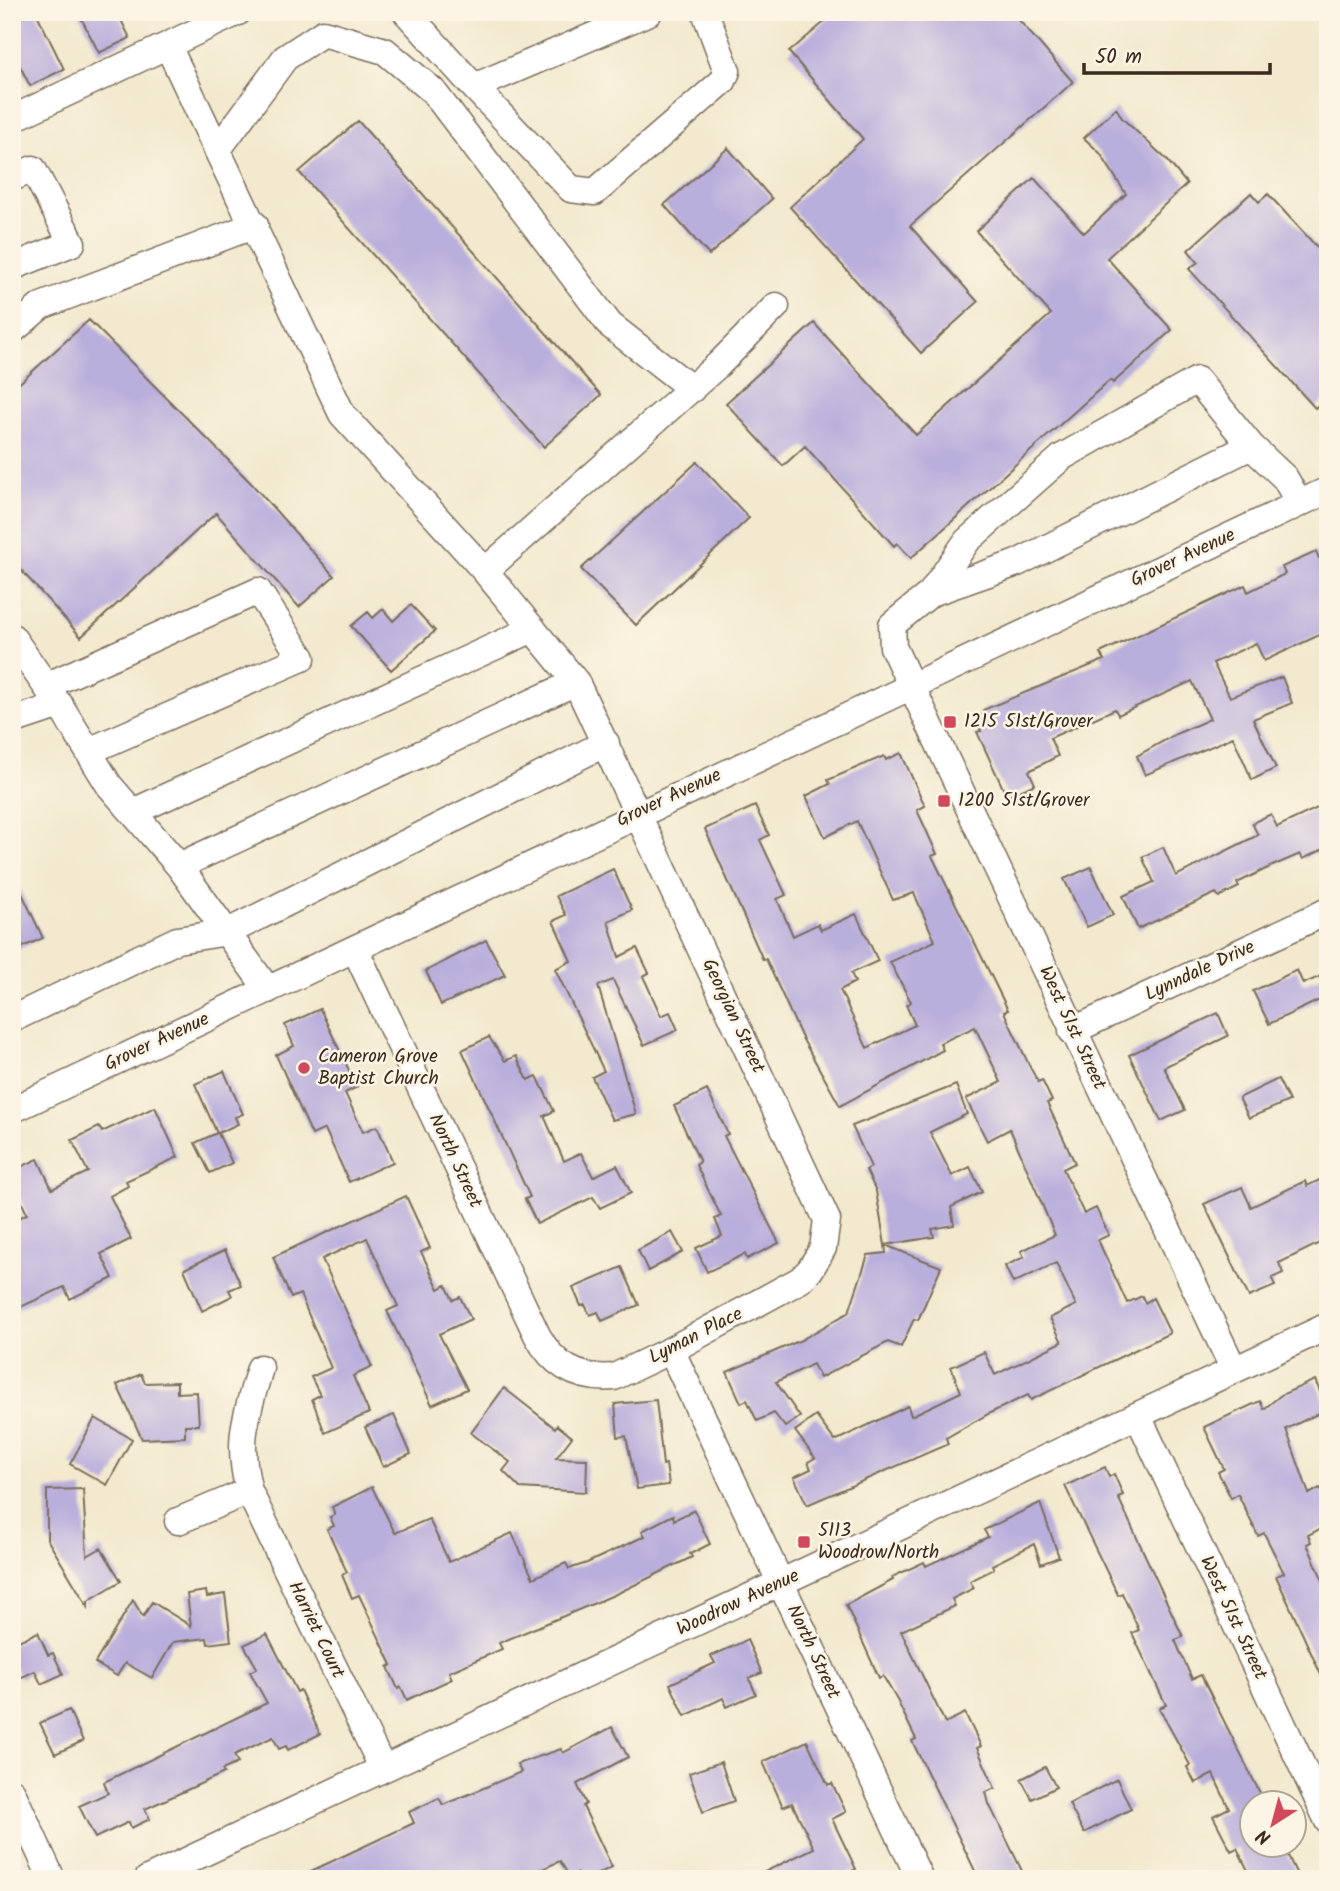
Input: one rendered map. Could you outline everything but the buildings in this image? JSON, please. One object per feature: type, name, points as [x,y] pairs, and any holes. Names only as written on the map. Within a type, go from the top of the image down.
[{"type":"street","points":[[12,119],[238,12]]},
{"type":"street","points":[[406,12],[571,189],[595,192],[723,81],[727,71],[705,12]]},
{"type":"street","points":[[474,87],[649,12]]},
{"type":"street","points":[[219,148],[285,58],[323,33],[385,51],[433,91],[610,325],[692,389]]},
{"type":"street","name":"Georgian Street","points":[[168,46],[219,148],[342,414],[485,571],[576,682],[639,812],[827,1220]]},
{"type":"street","points":[[12,178],[33,169],[72,243],[12,267]]},
{"type":"street","points":[[12,331],[41,306],[255,225]]},
{"type":"street","points":[[485,571],[692,389],[776,306]]},
{"type":"street","points":[[931,593],[967,541],[1062,457],[1197,380],[1251,446],[1284,478],[1299,503]]},
{"type":"street","points":[[931,593],[1017,562],[1251,446]]},
{"type":"street","name":"Grover Avenue","points":[[12,1110],[639,812],[1328,490]]},
{"type":"street","points":[[12,721],[53,696],[258,591],[302,658],[89,751]]},
{"type":"street","name":"West 51st Street","points":[[931,593],[892,625],[893,648],[1234,1370]]},
{"type":"street","points":[[133,813],[533,629]]},
{"type":"street","points":[[12,638],[53,696],[109,785],[178,866],[229,932],[268,990]]},
{"type":"street","points":[[178,866],[576,682]]},
{"type":"street","points":[[12,1019],[177,940],[229,932],[606,743]]},
{"type":"street","name":"Lynndale Drive","points":[[1073,1031],[1328,911]]},
{"type":"street","name":"North Street","points":[[355,949],[537,1335]]},
{"type":"street","name":"Lyman Place","points":[[537,1335],[555,1361],[581,1376],[614,1377],[671,1350],[800,1280],[810,1270],[823,1248],[827,1220]]},
{"type":"street","name":"Woodrow Avenue","points":[[148,1879],[1328,1326]]},
{"type":"street","name":"North Street","points":[[671,1350],[920,1879]]},
{"type":"street","name":"Harriet Court","points":[[260,1368],[242,1433],[242,1461],[249,1491],[383,1769]]},
{"type":"street","name":"West 51st Street","points":[[1138,1416],[1328,1821]]},
{"type":"street","points":[[178,1521],[249,1491]]},
{"type":"street","points":[[12,1792],[52,1879]]},
{"type":"place","name":"1215 51st/Grover","points":[[950,722]]},
{"type":"place","name":"1200 51st/Grover","points":[[944,801]]},
{"type":"place","name":"Cameron Grove Baptist Church","points":[[304,1068]]},
{"type":"place","name":"5113 Woodrow/North","points":[[804,1542]]}]
